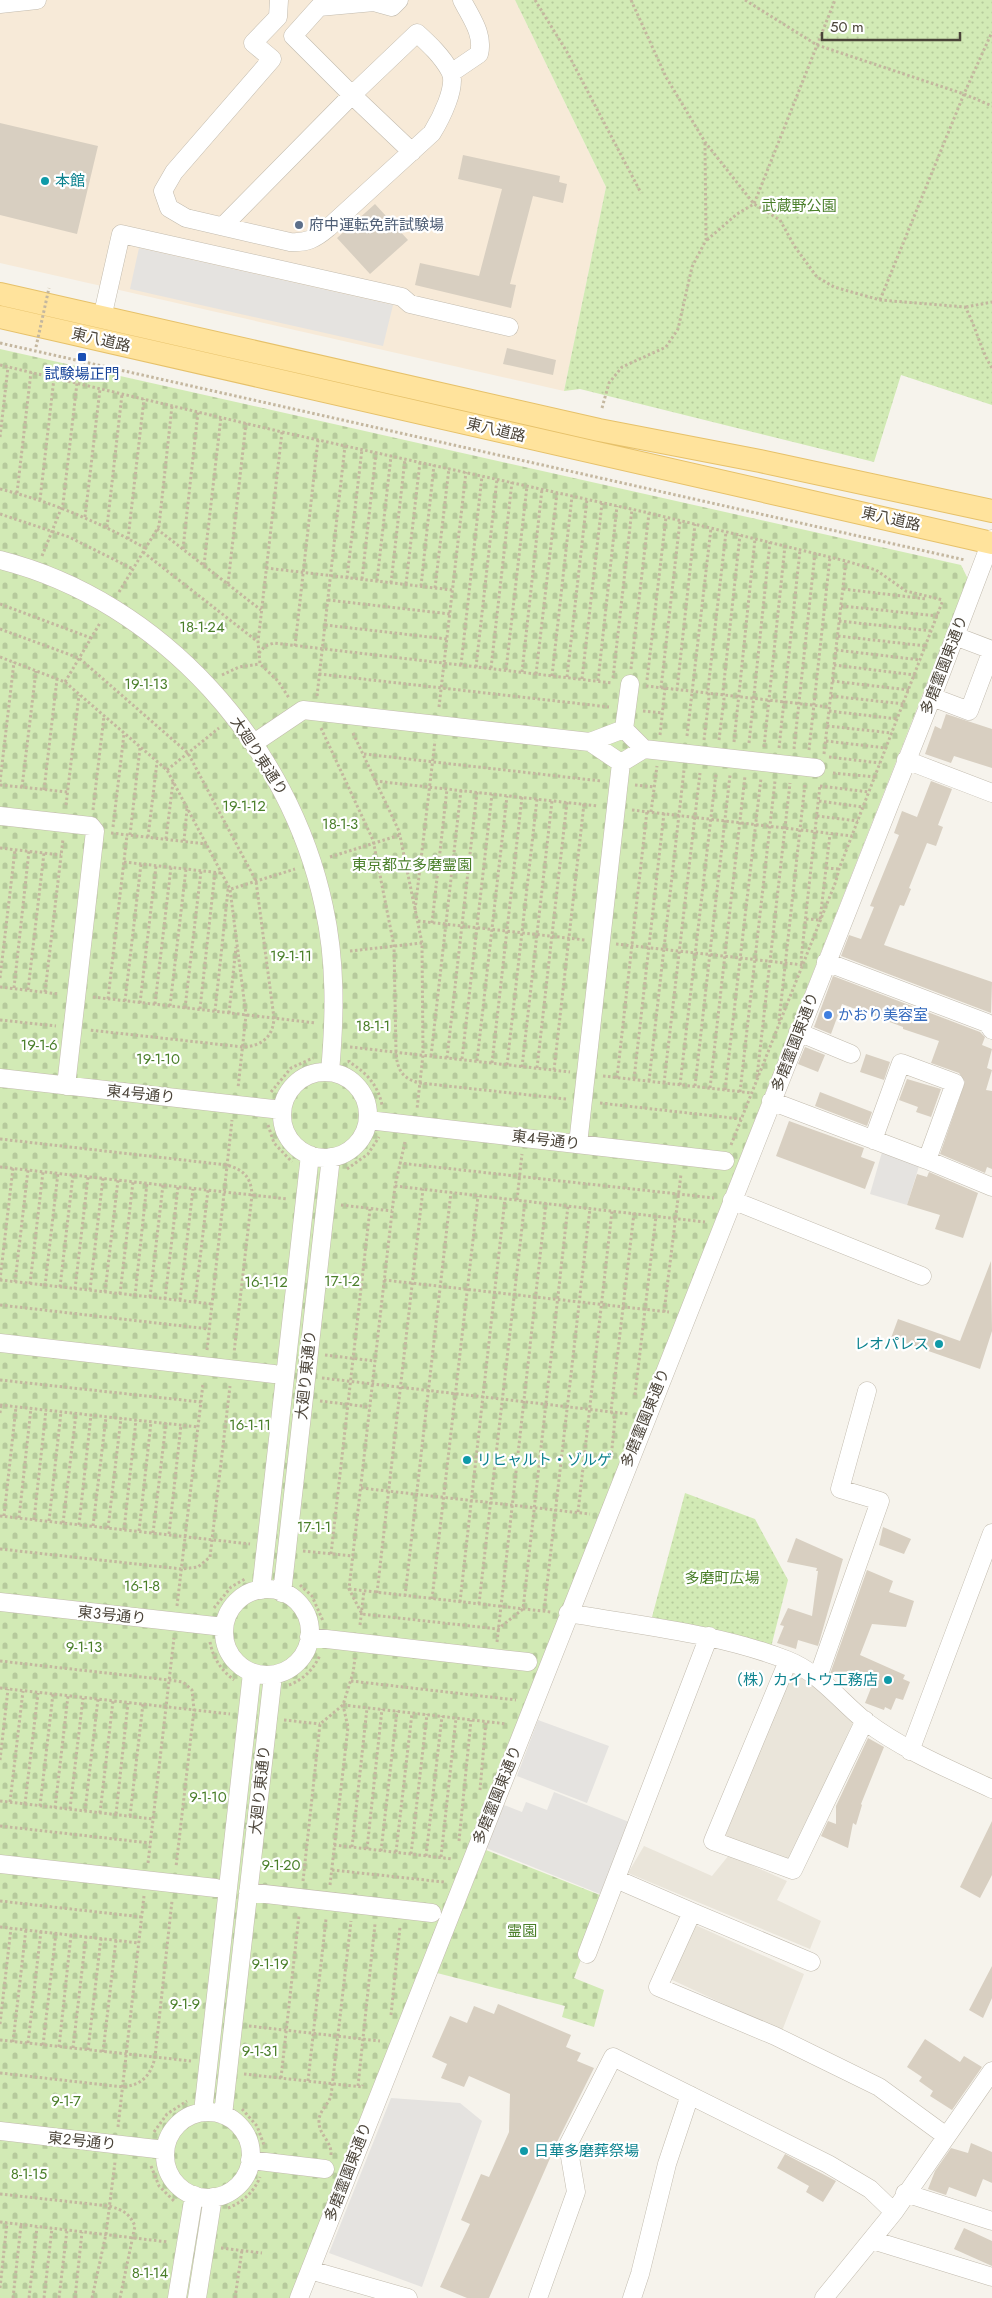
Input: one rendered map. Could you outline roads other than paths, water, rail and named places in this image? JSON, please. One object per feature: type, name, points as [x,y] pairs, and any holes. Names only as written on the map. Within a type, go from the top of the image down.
[{"type":"main road","name":"東八道路","points":[[0,294],[598,430],[760,461],[992,511]]},
{"type":"main road","name":"東八道路","points":[[0,317],[991,542]]},
{"type":"street","points":[[0,4],[37,0]]},
{"type":"street","points":[[223,226],[417,32],[434,50],[451,73],[450,92],[442,116],[432,133],[315,239],[304,242],[290,242],[223,226],[176,214],[169,208],[163,191],[174,172],[272,59],[253,43],[278,17],[279,0]]},
{"type":"street","points":[[399,0],[392,7],[374,2],[319,7],[293,36],[412,152]]},
{"type":"street","points":[[451,73],[479,54],[481,46],[481,37],[462,0]]},
{"type":"street","points":[[102,318],[121,234],[402,297],[410,304],[509,327]]},
{"type":"street","name":"多磨霊園東通り","points":[[299,2298],[560,1613],[723,1199],[771,1101],[932,697],[991,542]]},
{"type":"street","name":"大廻り東通り","points":[[0,560],[42,574],[77,590],[146,632],[175,654],[208,686],[254,743],[273,773],[300,827],[324,908],[330,938],[335,998],[330,1072]]},
{"type":"street","points":[[932,697],[969,711],[992,650],[955,636]]},
{"type":"street","points":[[624,729],[630,684]]},
{"type":"street","points":[[254,743],[303,710],[590,742],[624,729]]},
{"type":"street","points":[[624,729],[644,748],[824,765]]},
{"type":"street","points":[[590,742],[621,763]]},
{"type":"street","points":[[621,763],[644,748]]},
{"type":"street","points":[[906,760],[992,793]]},
{"type":"street","points":[[578,1144],[621,763]]},
{"type":"street","points":[[0,816],[64,823],[100,830],[76,996],[66,1086]]},
{"type":"street","points":[[826,962],[986,1022],[992,1030]]},
{"type":"street","points":[[798,1032],[852,1054]]},
{"type":"street","points":[[873,1140],[901,1064],[955,1083],[927,1160]]},
{"type":"street","points":[[320,1072],[330,1072],[348,1079],[361,1092],[368,1110],[368,1120],[366,1129],[355,1145],[348,1151],[331,1157],[310,1155],[294,1145],[288,1138],[284,1129],[282,1110],[288,1092],[302,1079],[320,1072]]},
{"type":"street","name":"東４号通り","points":[[0,1078],[282,1110]]},
{"type":"street","points":[[771,1101],[927,1160],[992,1187]]},
{"type":"street","name":"東４号通り","points":[[368,1120],[411,1119],[578,1144],[725,1161]]},
{"type":"street","name":"大廻り東通り","points":[[261,1590],[310,1155]]},
{"type":"street","name":"大廻り東通り","points":[[288,1587],[302,1420],[331,1157]]},
{"type":"street","points":[[723,1199],[922,1276]]},
{"type":"street","points":[[0,1343],[274,1374]]},
{"type":"street","points":[[818,1677],[880,1501],[840,1489],[867,1391]]},
{"type":"street","points":[[280,1417],[302,1420]]},
{"type":"street","points":[[910,1751],[992,1533]]},
{"type":"street","points":[[288,1587],[294,1600],[305,1613],[310,1629],[310,1637],[300,1660],[286,1670],[278,1681],[245,1678],[239,1665],[228,1652],[224,1627],[234,1605],[247,1594],[261,1590],[288,1587]]},
{"type":"street","name":"東３号通り","points":[[0,1602],[224,1627]]},
{"type":"street","points":[[560,1613],[710,1636],[788,1661],[818,1677],[865,1720],[910,1751],[992,1789]]},
{"type":"street","points":[[587,1954],[710,1636]]},
{"type":"street","points":[[310,1637],[528,1662]]},
{"type":"street","points":[[788,1661],[713,1840],[793,1870],[865,1720]]},
{"type":"street","name":"大廻り東通り","points":[[197,2106],[220,1959],[236,1818],[245,1678]]},
{"type":"street","name":"大廻り東通り","points":[[230,2110],[248,1892],[256,1821],[278,1681]]},
{"type":"street","points":[[236,1818],[256,1821]]},
{"type":"street","points":[[0,1864],[216,1888]]},
{"type":"street","points":[[616,1879],[811,1962]]},
{"type":"street","points":[[248,1892],[432,1913]]},
{"type":"street","points":[[692,1912],[658,1987],[776,2036],[879,2087],[946,2136]]},
{"type":"street","points":[[220,1959],[241,1961]]},
{"type":"street","points":[[538,2298],[576,2192],[568,2145],[614,2057],[828,2164],[870,2189],[894,2212]]},
{"type":"street","points":[[824,2298],[894,2212],[905,2193],[992,2071]]},
{"type":"street","points":[[632,2298],[640,2274],[667,2164],[690,2095]]},
{"type":"street","points":[[197,2298],[219,2203],[245,2176],[251,2151],[246,2135],[230,2110],[197,2106],[188,2117],[175,2127],[167,2142],[165,2150],[169,2174],[180,2187],[194,2195],[219,2203]]},
{"type":"street","name":"東２号通り","points":[[0,2131],[165,2150]]},
{"type":"street","points":[[250,2160],[325,2169]]},
{"type":"street","points":[[905,2193],[992,2221]]},
{"type":"street","points":[[177,2298],[194,2195]]},
{"type":"street","points":[[872,2240],[992,2277]]},
{"type":"street","points":[[310,2270],[408,2298]]},
{"type":"place","name":"本館","points":[[45,181]]},
{"type":"place","name":"府中運転免許試験場","points":[[299,225]]},
{"type":"place","name":"試験場正門","points":[[82,357]]},
{"type":"place","name":"かおり美容室","points":[[828,1015]]},
{"type":"place","name":"レオパレス","points":[[939,1344]]},
{"type":"place","name":"リヒャルト・ゾルゲ","points":[[467,1460]]},
{"type":"place","name":"（株）カイトウ工務店","points":[[888,1680]]},
{"type":"place","name":"日華多磨葬祭場","points":[[524,2151]]},
{"type":"park label","name":"武蔵野公園","points":[[799,206]]},
{"type":"park label","name":"18-1-24","points":[[202,627]]},
{"type":"park label","name":"19-1-13","points":[[146,684]]},
{"type":"park label","name":"19-1-12","points":[[244,806]]},
{"type":"park label","name":"18-1-3","points":[[340,824]]},
{"type":"park label","name":"東京都立多磨霊園","points":[[412,865]]},
{"type":"park label","name":"19-1-11","points":[[291,956]]},
{"type":"park label","name":"18-1-1","points":[[373,1026]]},
{"type":"park label","name":"19-1-6","points":[[39,1045]]},
{"type":"park label","name":"19-1-10","points":[[158,1059]]},
{"type":"park label","name":"17-1-2","points":[[342,1281]]},
{"type":"park label","name":"16-1-12","points":[[266,1282]]},
{"type":"park label","name":"16-1-11","points":[[250,1425]]},
{"type":"park label","name":"17-1-1","points":[[314,1527]]},
{"type":"park label","name":"多磨町広場","points":[[722,1578]]},
{"type":"park label","name":"16-1-8","points":[[142,1586]]},
{"type":"park label","name":"9-1-13","points":[[84,1647]]},
{"type":"park label","name":"9-1-10","points":[[208,1797]]},
{"type":"park label","name":"9-1-20","points":[[281,1865]]},
{"type":"park label","name":"霊園","points":[[522,1931]]},
{"type":"park label","name":"9-1-19","points":[[270,1964]]},
{"type":"park label","name":"9-1-9","points":[[185,2004]]},
{"type":"park label","name":"9-1-31","points":[[260,2051]]},
{"type":"park label","name":"9-1-7","points":[[66,2101]]},
{"type":"park label","name":"8-1-15","points":[[29,2174]]},
{"type":"park label","name":"8-1-14","points":[[150,2273]]}]
